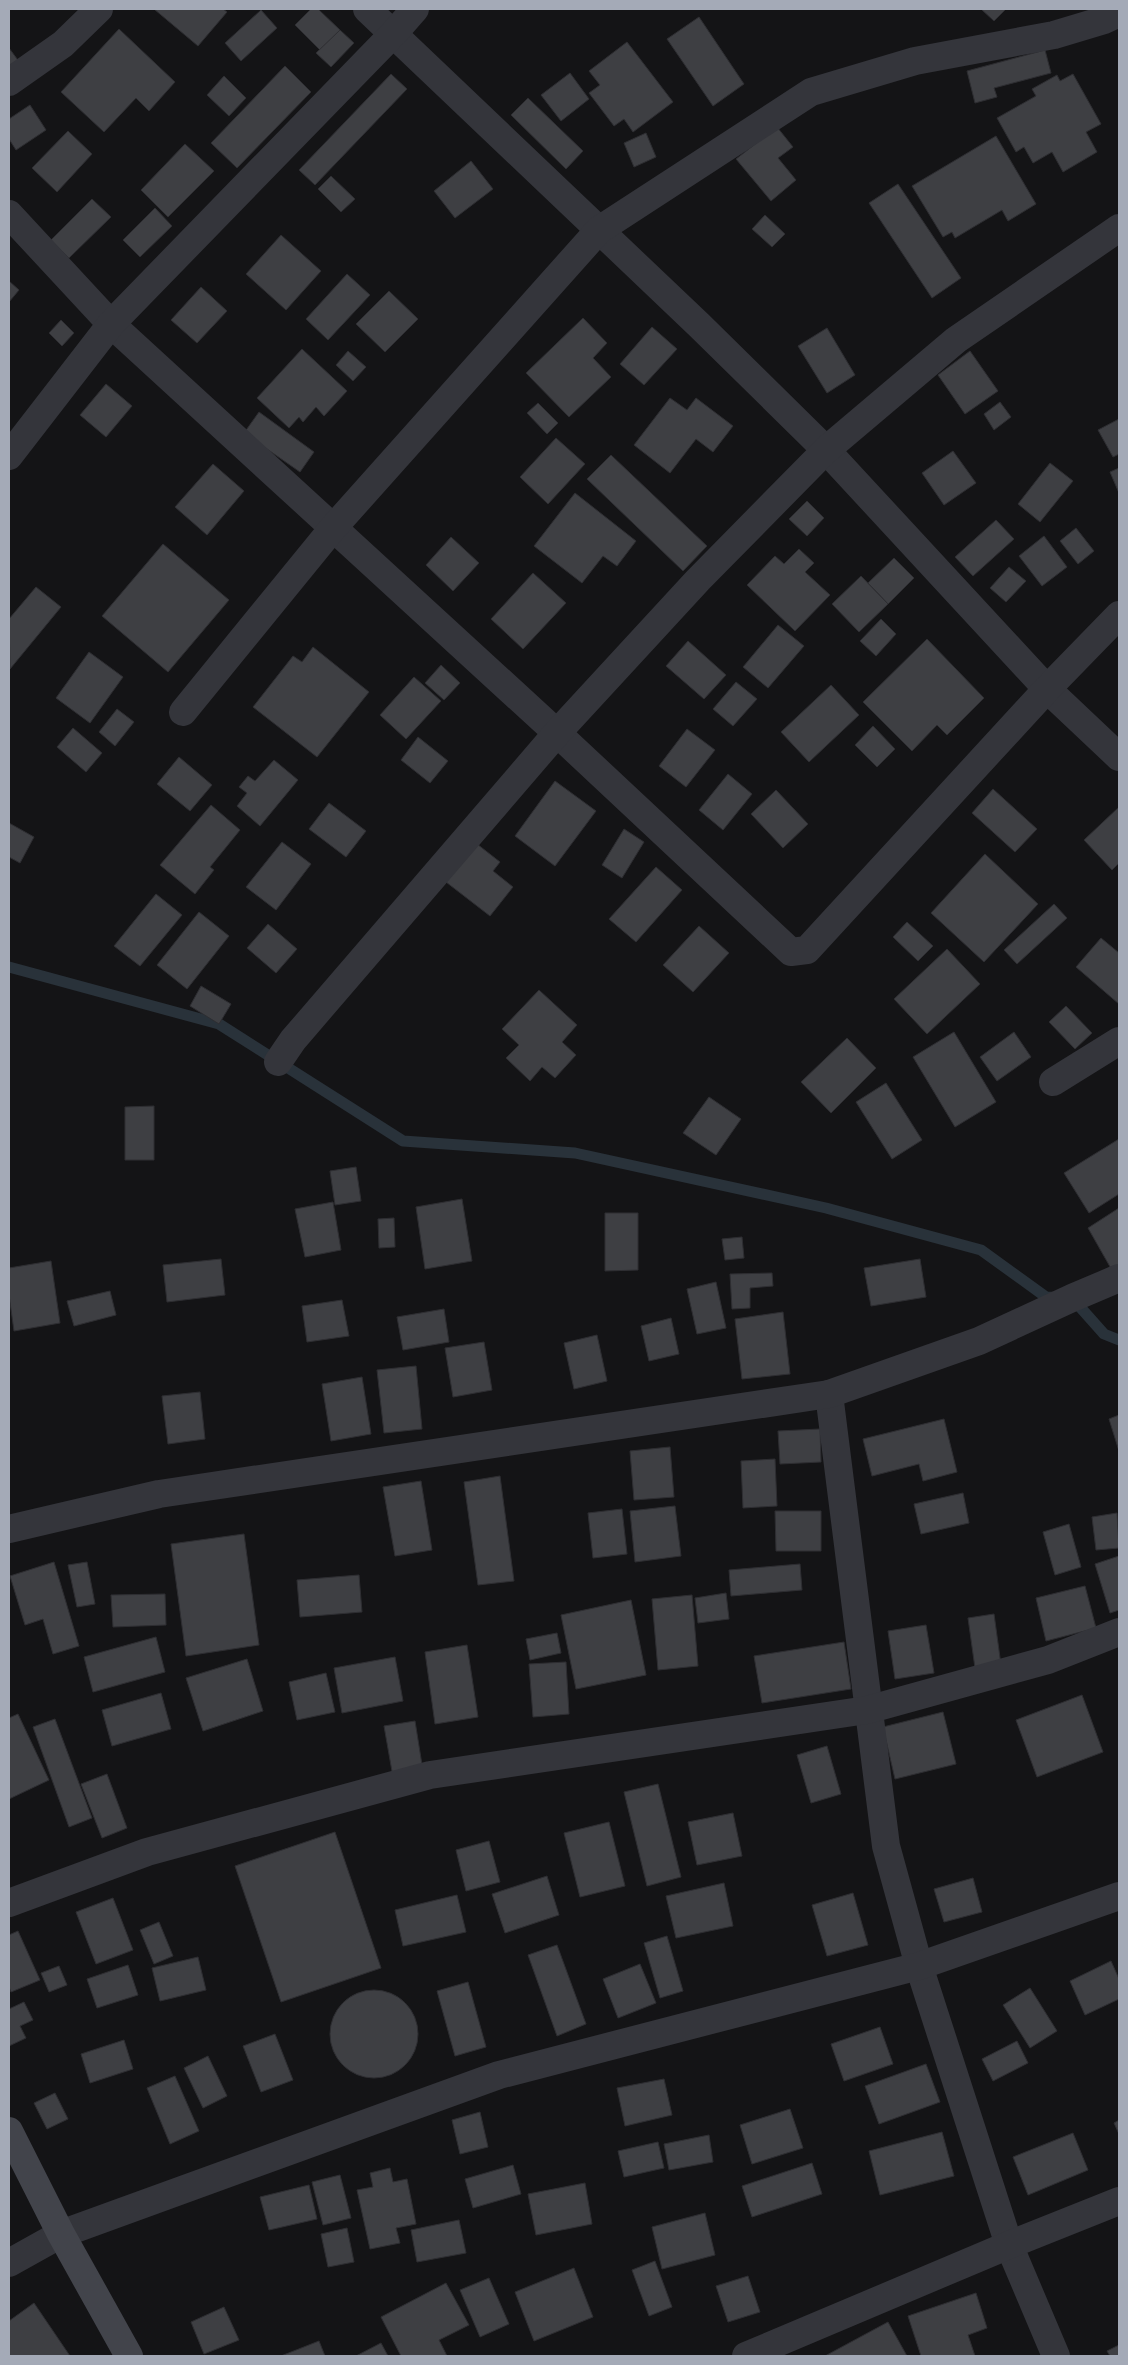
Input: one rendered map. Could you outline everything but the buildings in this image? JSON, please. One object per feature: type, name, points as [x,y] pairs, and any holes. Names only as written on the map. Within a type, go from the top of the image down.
[{"type":"street","points":[[9,82],[63,44],[99,9]]},
{"type":"street","points":[[367,9],[826,450],[1047,689],[1119,757]]},
{"type":"street","points":[[9,456],[111,324],[394,33],[415,9]]},
{"type":"street","points":[[183,712],[333,528],[599,230],[811,92],[915,61],[1054,35],[1104,20],[1119,13]]},
{"type":"street","points":[[9,214],[111,324],[557,733],[791,952],[807,950],[1047,689],[1119,615]]},
{"type":"street","points":[[278,1062],[293,1040],[557,733],[698,580],[826,450],[956,340],[1119,228]]},
{"type":"street","points":[[1053,1082],[1119,1042]]},
{"type":"street","points":[[9,1529],[159,1494],[829,1394],[979,1341],[1119,1278]]},
{"type":"street","points":[[829,1394],[867,1710],[886,1846],[919,1966],[1009,2245],[1056,2356]]},
{"type":"street","points":[[9,1903],[147,1852],[430,1775],[867,1710],[1048,1660],[1119,1632]]},
{"type":"street","points":[[9,2262],[61,2234],[500,2075],[919,1966],[1119,1896]]},
{"type":"street","points":[[9,2131],[61,2234],[129,2356]]},
{"type":"street","points":[[746,2356],[1009,2245],[1119,2201]]},
{"type":"waterway","points":[[9,967],[219,1024],[403,1141],[575,1153],[826,1208],[981,1250],[1046,1297],[1072,1298],[1104,1334],[1119,1340]]}]
